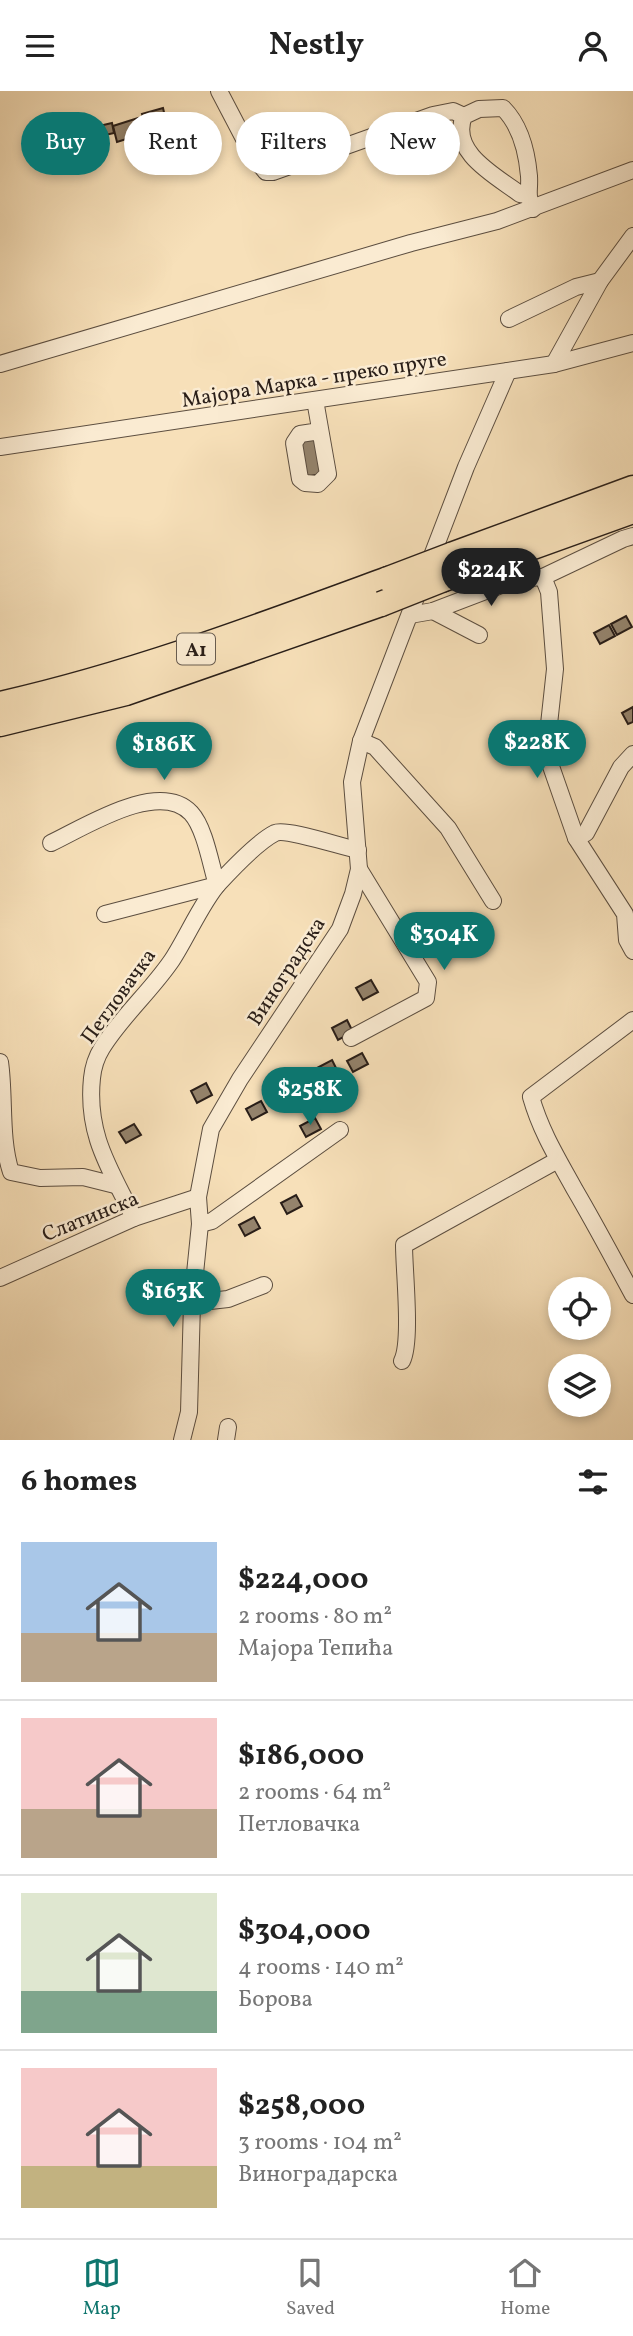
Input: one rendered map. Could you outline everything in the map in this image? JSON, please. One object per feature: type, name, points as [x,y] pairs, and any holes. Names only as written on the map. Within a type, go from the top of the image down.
[{"type":"highway","name":"A1","points":[[0,704],[108,677],[182,653],[633,488]]},
{"type":"highway","name":"A1","points":[[0,724],[126,693],[381,604],[633,511]]},
{"type":"street","points":[[219,91],[241,134],[266,172],[273,173],[433,115],[453,111],[464,116],[479,109],[503,108],[510,115],[520,135],[529,177],[530,202]]},
{"type":"street","points":[[464,116],[461,135],[465,147],[479,164],[530,202]]},
{"type":"street","points":[[0,364],[633,170]]},
{"type":"street","points":[[554,364],[600,281],[633,236]]},
{"type":"street","points":[[509,319],[576,288],[600,281]]},
{"type":"street","name":"Мајора Марка - преко пруге","points":[[0,447],[554,364],[633,343]]},
{"type":"street","name":"Виноградска","points":[[182,1440],[189,1412],[192,1303],[200,1224],[198,1197],[211,1129],[240,1079],[340,929],[359,869],[352,782],[361,741],[466,467],[508,371]]},
{"type":"street","points":[[315,400],[320,431]]},
{"type":"street","points":[[410,615],[433,611],[517,579],[543,577],[623,538],[633,536]]},
{"type":"street","points":[[543,577],[549,592],[555,669],[546,752],[576,838],[625,914],[627,940],[633,951]]},
{"type":"street","points":[[433,611],[480,635]]},
{"type":"street","points":[[361,741],[375,747],[448,828],[493,901]]},
{"type":"street","points":[[576,838],[586,833],[621,767],[633,754]]},
{"type":"street","points":[[51,843],[128,807],[159,799],[178,805],[192,814],[203,836],[217,885]]},
{"type":"street","name":"Петловачка","points":[[134,1218],[115,1185],[100,1150],[93,1120],[92,1074],[99,1052],[171,962],[217,885],[277,832],[291,832],[358,850]]},
{"type":"street","points":[[351,1038],[426,998],[429,990],[428,982],[359,869]]},
{"type":"street","name":"Петловачка","points":[[105,914],[217,885]]},
{"type":"street","points":[[633,1020],[531,1097],[538,1123],[556,1161],[573,1186],[633,1294]]},
{"type":"street","points":[[0,1062],[1,1126],[11,1172],[40,1178],[83,1177],[115,1185]]},
{"type":"street","points":[[200,1224],[212,1221],[340,1130]]},
{"type":"street","points":[[402,1361],[406,1335],[404,1245],[556,1161]]},
{"type":"street","name":"Слатинска","points":[[0,1278],[134,1218],[198,1197]]},
{"type":"street","points":[[192,1303],[228,1299],[264,1285]]},
{"type":"building","points":[[124,122],[124,140],[117,142],[113,126]]},
{"type":"building","points":[[110,123],[114,133],[110,134]]},
{"type":"building","points":[[315,435],[321,474],[306,477],[300,438]]},
{"type":"building","points":[[626,616],[632,627],[617,635],[611,624]]},
{"type":"building","points":[[609,625],[615,636],[600,644],[594,633]]},
{"type":"building","points":[[633,707],[633,722],[628,724],[622,713]]},
{"type":"building","points":[[371,980],[378,992],[363,1000],[356,988]]},
{"type":"building","points":[[347,1020],[353,1032],[338,1040],[332,1028]]},
{"type":"building","points":[[362,1053],[368,1064],[353,1072],[347,1061]]},
{"type":"building","points":[[332,1060],[338,1072],[323,1080],[317,1068]]},
{"type":"building","points":[[206,1083],[212,1095],[197,1103],[191,1091]]},
{"type":"building","points":[[261,1101],[267,1112],[252,1120],[246,1109]]},
{"type":"building","points":[[315,1118],[321,1129],[306,1137],[300,1126]]},
{"type":"building","points":[[134,1124],[141,1135],[126,1143],[119,1132]]},
{"type":"building","points":[[296,1195],[302,1206],[287,1214],[281,1203]]},
{"type":"building","points":[[254,1217],[260,1228],[245,1236],[239,1225]]}]
